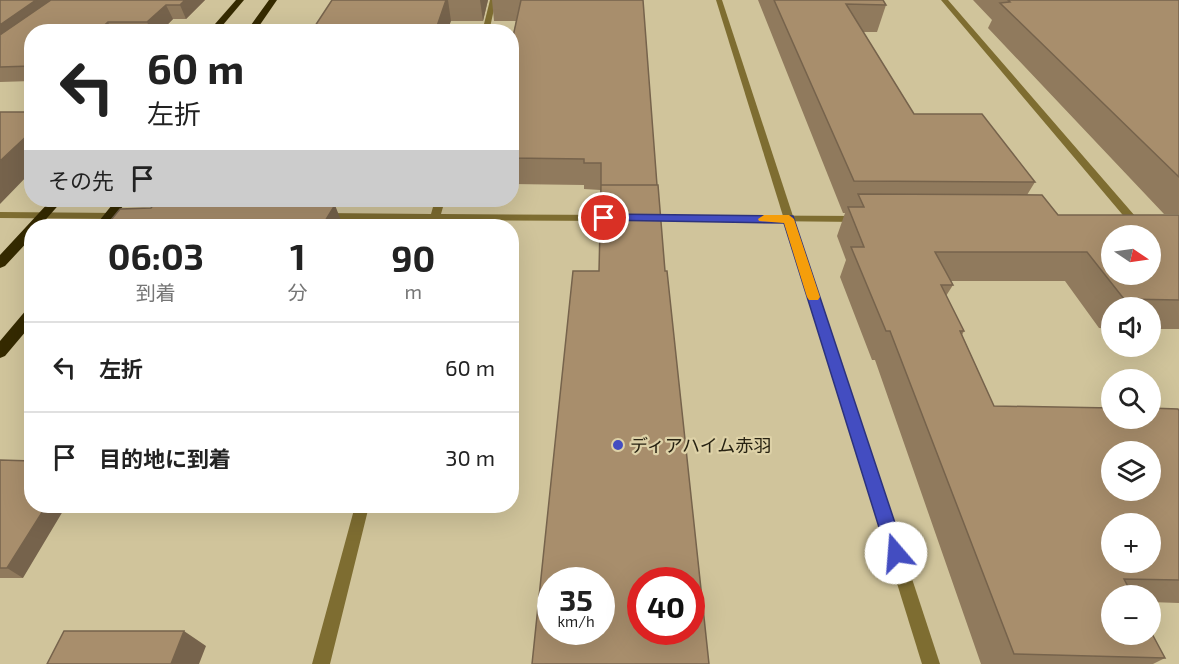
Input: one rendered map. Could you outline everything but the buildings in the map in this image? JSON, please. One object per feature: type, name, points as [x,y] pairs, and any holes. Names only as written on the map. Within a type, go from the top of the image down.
[{"type":"main road","points":[[219,24],[240,0]]},
{"type":"main road","points":[[256,24],[273,0]]},
{"type":"main road","points":[[40,219],[51,207]]},
{"type":"main road","points":[[107,219],[116,207]]},
{"type":"main road","points":[[0,263],[24,236]]},
{"type":"main road","points":[[0,352],[24,324]]},
{"type":"street","points":[[487,24],[493,0]]},
{"type":"street","points":[[719,0],[931,664]]},
{"type":"street","points":[[944,0],[1131,218]]},
{"type":"street","points":[[0,215],[80,219]]},
{"type":"street","points":[[116,219],[132,216]]},
{"type":"street","points":[[310,216],[372,219]]},
{"type":"street","points":[[519,220],[627,218]]},
{"type":"street","points":[[639,218],[868,219]]},
{"type":"street","points":[[1119,218],[1143,218]]},
{"type":"street","points":[[321,664],[360,513]]},
{"type":"slow traffic","points":[[764,219],[789,219],[814,297]]},
{"type":"place","name":"ディアハイム赤羽","points":[[618,445]]},
{"type":"route","points":[[604,218],[789,219],[896,553]]}]
